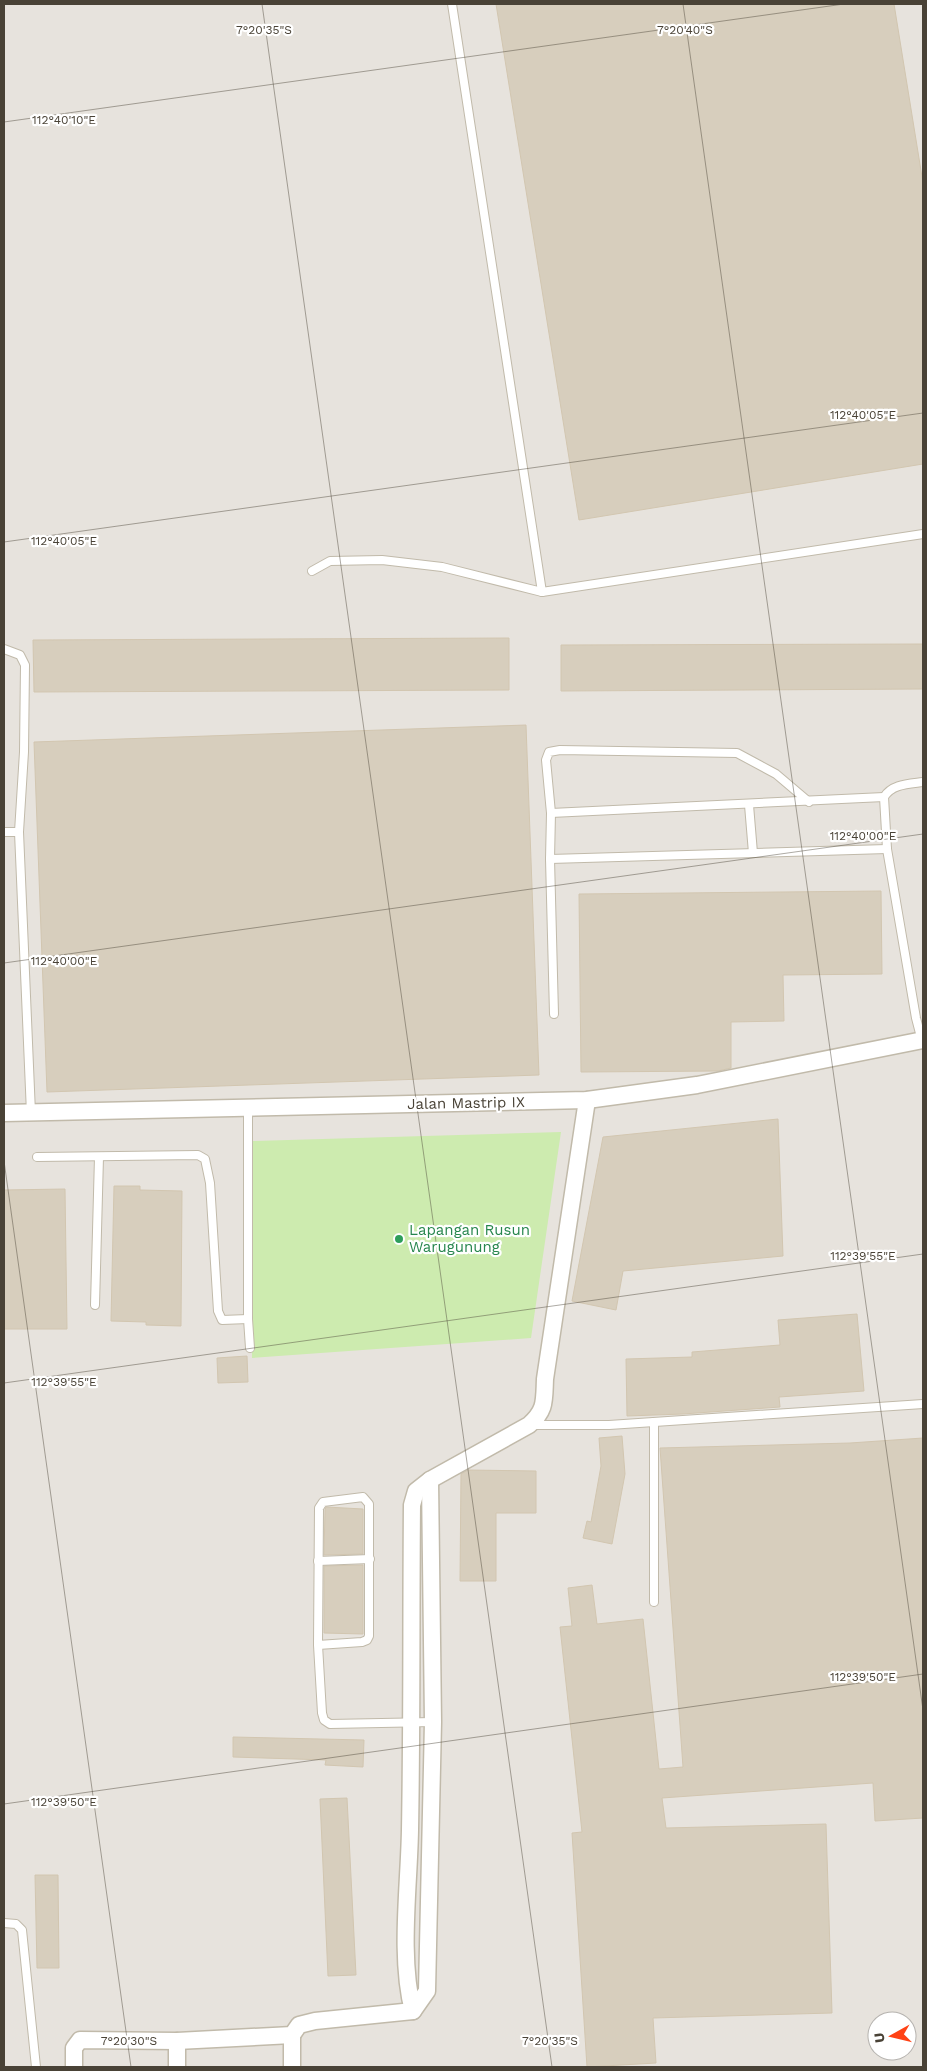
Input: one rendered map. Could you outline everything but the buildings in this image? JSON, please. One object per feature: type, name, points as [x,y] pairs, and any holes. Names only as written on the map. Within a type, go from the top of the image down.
[{"type":"street","name":"Jalan Mastrip IX","points":[[4,1113],[587,1100],[697,1085],[923,1040]]},
{"type":"street","points":[[413,2011],[408,1992],[406,1961],[410,1829],[412,1505],[416,1491],[430,1480],[529,1425],[539,1416],[544,1406],[545,1379],[587,1100]]},
{"type":"street","points":[[292,2067],[292,2035],[299,2025],[315,2021],[413,2011],[427,1992],[433,1722],[430,1480]]},
{"type":"street","points":[[74,2067],[74,2048],[80,2040],[177,2041],[292,2035]]},
{"type":"street","points":[[177,2041],[177,2067]]},
{"type":"lane","points":[[452,4],[542,592]]},
{"type":"lane","points":[[312,571],[330,561],[382,560],[442,567],[542,592],[923,534]]},
{"type":"lane","points":[[4,649],[20,655],[24,665],[24,752],[19,832],[31,1113]]},
{"type":"lane","points":[[554,1014],[550,859],[551,813],[546,760],[549,752],[560,750],[737,753],[776,774],[808,802]]},
{"type":"lane","points":[[923,782],[903,784],[888,791],[884,798],[887,849],[916,1018],[923,1040]]},
{"type":"lane","points":[[551,813],[884,798]]},
{"type":"lane","points":[[749,805],[753,853]]},
{"type":"lane","points":[[4,832],[19,832]]},
{"type":"lane","points":[[550,859],[887,849]]},
{"type":"lane","points":[[248,1108],[248,1319],[250,1348]]},
{"type":"lane","points":[[37,1157],[198,1154],[205,1159],[210,1183],[218,1311],[222,1320],[248,1319]]},
{"type":"lane","points":[[95,1306],[99,1157]]},
{"type":"lane","points":[[529,1425],[609,1425],[923,1404]]},
{"type":"lane","points":[[654,1422],[654,1602]]},
{"type":"lane","points":[[318,1645],[367,1640],[369,1636],[369,1504],[364,1497],[323,1502],[320,1505],[318,1645],[324,1720],[330,1724],[433,1722]]},
{"type":"lane","points":[[318,1560],[370,1559]]},
{"type":"lane","points":[[4,1924],[16,1924],[22,1930],[36,2067]]},
{"type":"shaded area","points":[[4,4],[923,4],[923,2067],[4,2067]]},
{"type":"green space","name":"Lapangan Rusun Warugunung","points":[[561,1132],[531,1338],[252,1358],[252,1141]]},
{"type":"place","name":"Lapangan Rusun Warugunung","points":[[399,1239]]}]
